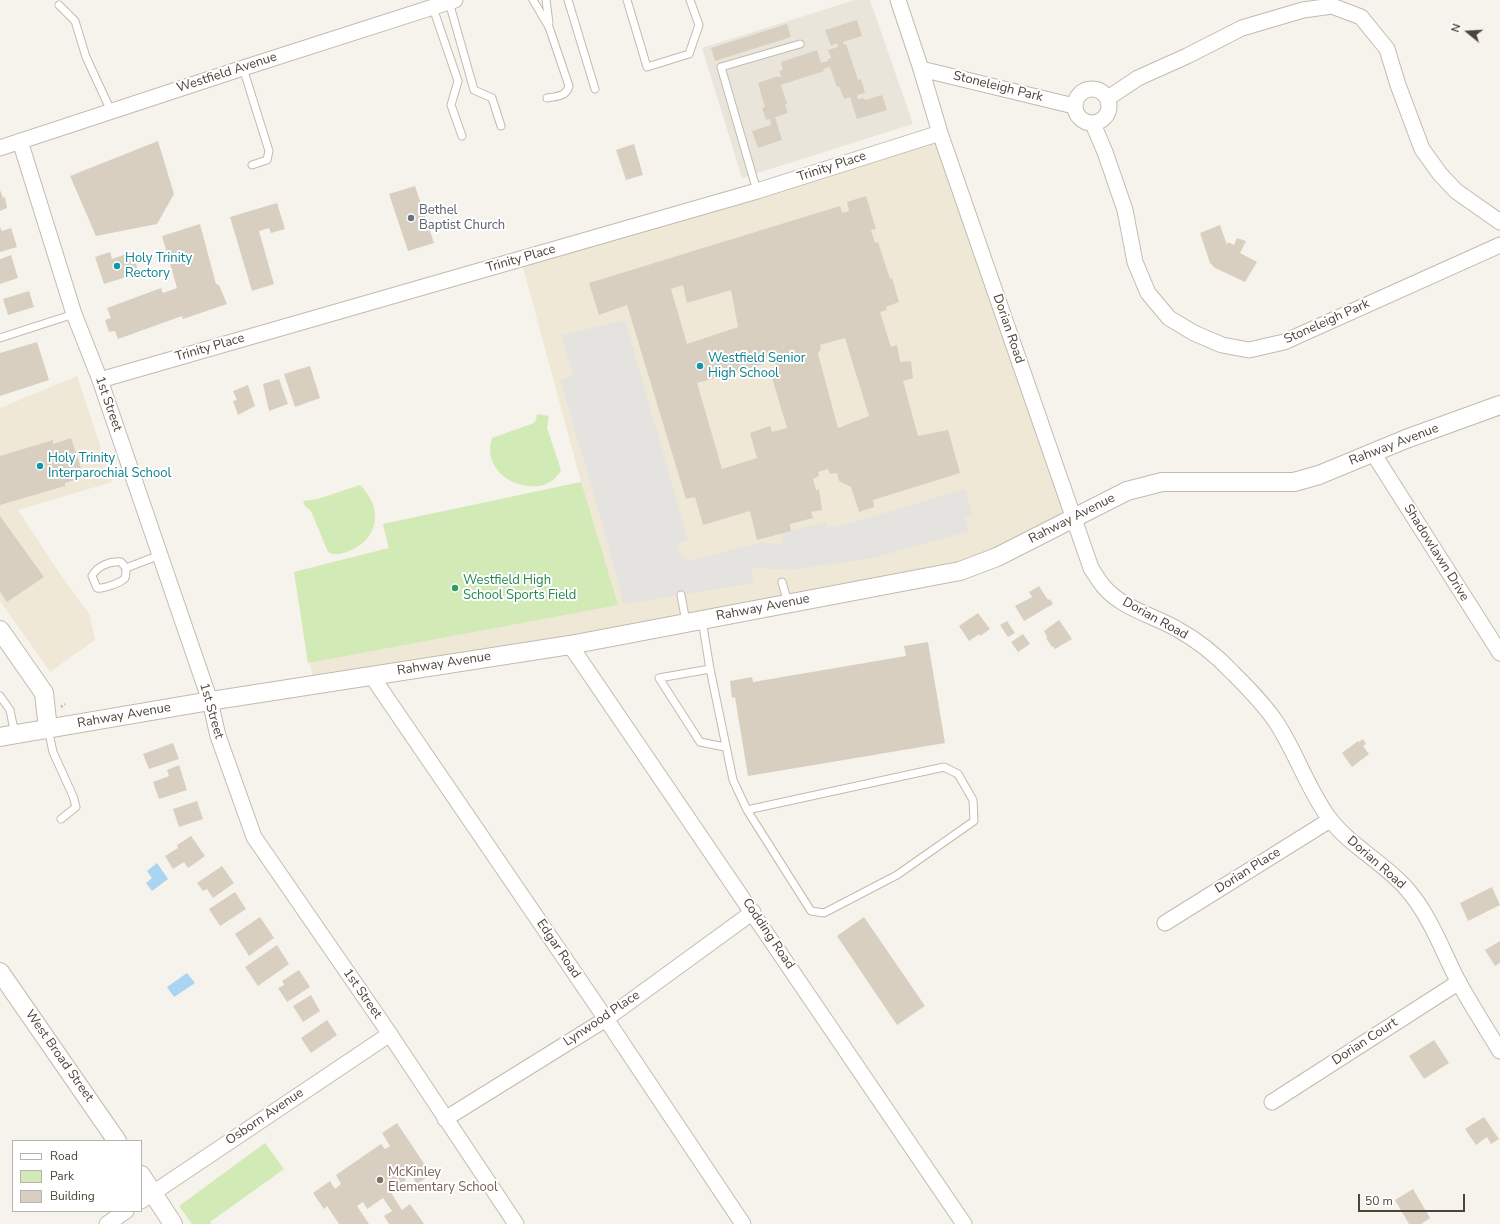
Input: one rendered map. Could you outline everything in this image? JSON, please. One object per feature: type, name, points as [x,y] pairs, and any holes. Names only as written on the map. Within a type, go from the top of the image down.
[{"type":"street","name":"Dorian Road","points":[[898,0],[940,133],[1091,568],[1104,588],[1122,602],[1176,629],[1208,650],[1232,671],[1253,693],[1276,721],[1316,799],[1330,820],[1341,832],[1386,868],[1406,888],[1435,932],[1459,982],[1500,1051]]},
{"type":"street","name":"Westfield Avenue","points":[[0,148],[432,4],[452,1]]},
{"type":"street","points":[[1108,98],[1138,78],[1187,56],[1242,28],[1303,10],[1332,6],[1361,17],[1387,49],[1398,85],[1422,149],[1440,174],[1456,191],[1500,222]]},
{"type":"street","name":"Stoneleigh Park","points":[[921,69],[1074,106]]},
{"type":"street","points":[[1088,89],[1099,90],[1108,98],[1109,110],[1107,115],[1099,122],[1093,124],[1087,123],[1078,117],[1074,106],[1078,95],[1082,91],[1088,89]]},
{"type":"street","name":"Stoneleigh Park","points":[[1093,124],[1105,152],[1125,210],[1135,262],[1148,293],[1169,318],[1194,333],[1222,345],[1249,350],[1284,342],[1500,245]]},
{"type":"street","name":"Trinity Place","points":[[100,380],[757,191],[940,133]]},
{"type":"street","name":"1st Street","points":[[20,141],[74,314],[100,380],[210,701],[218,736],[254,837],[390,1034],[516,1224]]},
{"type":"street","name":"Rahway Avenue","points":[[0,737],[371,675],[570,645],[960,571],[997,557],[1127,491],[1162,482],[1294,482],[1319,474],[1500,405]]},
{"type":"street","name":"Shadowlawn Drive","points":[[1373,453],[1500,653]]},
{"type":"street","points":[[0,630],[44,693],[48,729]]},
{"type":"street","name":"Codding Road","points":[[570,645],[964,1224]]},
{"type":"street","name":"Edgar Road","points":[[371,675],[606,1018],[743,1224]]},
{"type":"street","name":"Dorian Place","points":[[1166,922],[1330,820]]},
{"type":"street","name":"Lynwood Place","points":[[446,1119],[606,1018],[752,912]]},
{"type":"street","name":"West Broad Street","points":[[0,972],[117,1140]]},
{"type":"street","name":"Dorian Court","points":[[1272,1102],[1459,982]]},
{"type":"street","name":"Osborn Avenue","points":[[147,1196],[390,1034]]},
{"type":"street","points":[[142,1178],[147,1196],[173,1224]]},
{"type":"street","points":[[107,1224],[125,1212]]},
{"type":"lane","points":[[534,0],[549,27],[569,86],[568,91],[565,94],[547,98]]},
{"type":"lane","points":[[546,0],[549,27]]},
{"type":"lane","points":[[568,0],[595,89]]},
{"type":"lane","points":[[627,0],[647,67],[689,54],[699,25],[690,0]]},
{"type":"lane","points":[[452,1],[474,90],[492,98],[501,126]]},
{"type":"lane","points":[[59,4],[76,22],[86,57],[111,111]]},
{"type":"lane","points":[[432,4],[458,81],[451,105],[462,136]]},
{"type":"lane","points":[[757,191],[721,67],[800,44]]},
{"type":"lane","points":[[243,68],[269,151],[267,160],[252,165]]},
{"type":"lane","points":[[0,338],[74,314]]},
{"type":"lane","points":[[126,568],[160,555]]},
{"type":"lane","points":[[116,561],[121,562],[126,568],[126,577],[122,580],[102,589],[97,588],[92,576],[95,570],[116,561]]},
{"type":"lane","points":[[782,582],[788,603]]},
{"type":"lane","points":[[681,595],[694,621],[710,669],[733,780],[747,810],[811,912],[824,914],[897,875],[974,821],[973,800],[958,774],[944,767],[747,810]]},
{"type":"lane","points":[[710,669],[659,678],[700,742],[725,747]]},
{"type":"lane","points":[[0,696],[10,710],[13,725],[19,733]]},
{"type":"lane","points":[[48,729],[53,752],[73,796],[76,807],[61,819]]},
{"type":"shaded area","points":[[855,0],[870,0],[913,124],[742,178],[702,48]]},
{"type":"shaded area","points":[[940,133],[1074,518],[997,557],[314,684],[294,572],[389,548],[383,524],[581,482],[521,260]]},
{"type":"shaded area","points":[[625,320],[688,540],[679,542],[678,551],[683,558],[690,560],[701,558],[761,542],[779,544],[783,543],[781,533],[826,522],[827,528],[851,523],[965,489],[972,516],[965,517],[969,531],[873,558],[791,570],[755,568],[751,570],[754,583],[624,604],[560,380],[573,376],[561,335]]},
{"type":"shaded area","points":[[77,376],[112,482],[18,510],[60,574],[90,615],[95,640],[50,672],[0,601],[0,408]]},
{"type":"green space","points":[[537,414],[549,416],[547,428],[561,470],[553,480],[542,485],[528,486],[515,483],[503,476],[495,466],[490,453],[492,438],[534,423]]},
{"type":"green space","name":"Westfield High School Sports Field","points":[[581,482],[618,605],[308,663],[294,572],[389,548],[383,524]]},
{"type":"green space","points":[[360,485],[372,503],[375,512],[375,522],[372,531],[367,539],[359,546],[349,551],[341,554],[328,552],[311,511],[305,506],[303,501],[318,499]]},
{"type":"green space","points":[[265,1143],[284,1169],[210,1222],[211,1224],[192,1224],[179,1206]]},
{"type":"water","points":[[157,863],[168,879],[152,891],[146,883],[152,878],[147,871]]},
{"type":"water","points":[[187,973],[195,983],[174,997],[167,987]]},
{"type":"building","points":[[857,20],[862,36],[843,42],[844,45],[846,44],[858,80],[861,79],[865,93],[857,95],[858,99],[864,98],[865,100],[882,95],[887,110],[857,119],[850,97],[844,99],[839,86],[837,87],[830,67],[823,69],[824,71],[781,85],[787,104],[785,105],[788,113],[775,117],[782,140],[758,148],[752,131],[771,125],[770,119],[766,120],[762,108],[765,107],[758,83],[778,76],[781,77],[779,71],[783,70],[781,62],[817,50],[821,63],[828,61],[828,59],[831,58],[828,50],[838,47],[837,43],[831,46],[825,30]]},
{"type":"building","points":[[787,24],[791,37],[715,61],[711,48]]},
{"type":"building","points":[[158,141],[174,194],[157,224],[96,236],[70,176]]},
{"type":"building","points":[[634,144],[643,175],[626,180],[616,150]]},
{"type":"building","name":"Bethel Baptist Church","points":[[415,186],[434,243],[408,251],[389,194]]},
{"type":"building","points":[[0,190],[3,198],[5,197],[7,208],[0,211]]},
{"type":"building","name":"Westfield Senior High School","points":[[866,196],[876,229],[871,230],[875,243],[878,242],[890,279],[892,278],[899,302],[886,307],[887,310],[880,312],[891,347],[897,345],[900,362],[911,361],[913,378],[903,381],[918,436],[948,430],[960,473],[873,500],[874,507],[859,512],[851,487],[839,481],[837,473],[830,474],[828,469],[818,472],[819,476],[813,479],[816,490],[819,489],[822,510],[811,512],[813,518],[790,524],[791,531],[757,540],[750,511],[703,525],[695,497],[686,499],[627,305],[599,315],[589,283],[840,206],[842,213],[849,211],[847,202]],"holes":[[[683,285],[687,303],[731,290],[738,327],[687,344],[671,289]],[[845,338],[869,416],[838,428],[818,354],[821,348],[820,345]],[[773,355],[777,368],[770,371],[787,428],[772,432],[770,426],[750,433],[757,458],[722,469],[697,383],[763,364],[761,359]]]},
{"type":"building","points":[[277,203],[285,229],[271,233],[269,228],[259,231],[274,284],[252,291],[230,217]]},
{"type":"building","points":[[200,224],[216,284],[219,285],[227,304],[183,319],[182,316],[118,339],[115,331],[109,332],[105,320],[111,318],[107,308],[161,288],[163,293],[177,288],[162,236]]},
{"type":"building","points":[[1220,225],[1227,245],[1228,242],[1234,245],[1237,238],[1246,241],[1240,253],[1257,262],[1245,282],[1215,268],[1210,263],[1200,233]]},
{"type":"building","points":[[0,227],[2,231],[11,228],[17,247],[0,252]]},
{"type":"building","name":"Holy Trinity Rectory","points":[[110,252],[112,259],[132,252],[139,273],[104,284],[95,257]]},
{"type":"building","points":[[11,255],[18,278],[0,284],[0,259]]},
{"type":"building","points":[[29,291],[34,307],[8,315],[3,299]]},
{"type":"building","points":[[37,342],[49,380],[0,396],[0,353]]},
{"type":"building","points":[[310,366],[320,398],[295,407],[284,374]]},
{"type":"building","points":[[279,379],[288,404],[269,411],[263,384]]},
{"type":"building","points":[[248,385],[255,406],[238,415],[233,401],[237,400],[233,391]]},
{"type":"building","name":"Holy Trinity Interparochial School","points":[[71,438],[84,477],[65,483],[65,486],[0,505],[0,456],[53,440],[53,444]]},
{"type":"building","points":[[0,516],[44,577],[7,602],[0,592]]},
{"type":"building","points":[[1039,586],[1048,600],[1050,599],[1053,604],[1024,621],[1015,606],[1032,597],[1029,592]]},
{"type":"building","points":[[978,613],[990,629],[969,641],[959,626]]},
{"type":"building","points":[[1059,620],[1072,639],[1055,649],[1046,638],[1047,637],[1044,631]]},
{"type":"building","points":[[1007,621],[1015,633],[1008,637],[1000,625]]},
{"type":"building","points":[[1023,634],[1030,644],[1018,652],[1011,642]]},
{"type":"building","points":[[928,642],[945,743],[748,776],[735,697],[732,698],[730,681],[752,677],[753,682],[906,656],[904,646]]},
{"type":"building","points":[[1363,739],[1366,744],[1363,746],[1369,754],[1352,767],[1342,753]]},
{"type":"building","points":[[173,743],[179,759],[149,769],[143,754]]},
{"type":"building","points":[[179,765],[187,790],[159,799],[153,782],[169,776],[167,770]]},
{"type":"building","points":[[197,801],[203,819],[179,827],[173,809]]},
{"type":"building","points":[[191,836],[205,856],[188,868],[184,862],[173,869],[165,856],[178,848],[177,845]]},
{"type":"building","points":[[222,866],[234,883],[213,898],[207,889],[203,891],[197,883]]},
{"type":"building","points":[[1492,887],[1500,905],[1468,921],[1460,903]]},
{"type":"building","points":[[235,892],[246,909],[220,926],[209,909]]},
{"type":"building","points":[[260,917],[274,938],[249,956],[235,934]]},
{"type":"building","points":[[864,917],[925,1006],[897,1025],[837,936]]},
{"type":"building","points":[[1500,941],[1500,963],[1495,966],[1485,950]]},
{"type":"building","points":[[277,945],[289,964],[258,986],[245,967]]},
{"type":"building","points":[[299,970],[310,987],[287,1002],[278,988],[284,985],[282,981]]},
{"type":"building","points":[[311,995],[320,1011],[303,1022],[293,1006]]},
{"type":"building","points":[[327,1020],[337,1035],[311,1053],[301,1038]]},
{"type":"building","points":[[1434,1040],[1449,1063],[1424,1079],[1409,1056]]},
{"type":"building","points":[[1484,1117],[1499,1139],[1491,1144],[1487,1137],[1476,1145],[1465,1129]]},
{"type":"building","name":"McKinley Elementary School","points":[[397,1123],[431,1174],[417,1184],[408,1171],[403,1175],[406,1180],[390,1191],[402,1210],[410,1204],[424,1224],[389,1224],[384,1216],[392,1211],[383,1198],[367,1209],[363,1202],[357,1206],[369,1224],[339,1224],[327,1206],[324,1209],[313,1193],[330,1181],[335,1189],[341,1184],[336,1175],[381,1144],[385,1149],[390,1146],[382,1133]]},
{"type":"building","points":[[1413,1189],[1430,1218],[1421,1224],[1409,1224],[1395,1200]]},
{"type":"place","name":"Bethel Baptist Church","points":[[411,218]]},
{"type":"place","name":"Holy Trinity Rectory","points":[[117,266]]},
{"type":"place","name":"Westfield Senior High School","points":[[700,366]]},
{"type":"place","name":"Holy Trinity Interparochial School","points":[[40,466]]},
{"type":"place","name":"Westfield High School Sports Field","points":[[455,588]]},
{"type":"place","name":"McKinley Elementary School","points":[[380,1180]]}]
